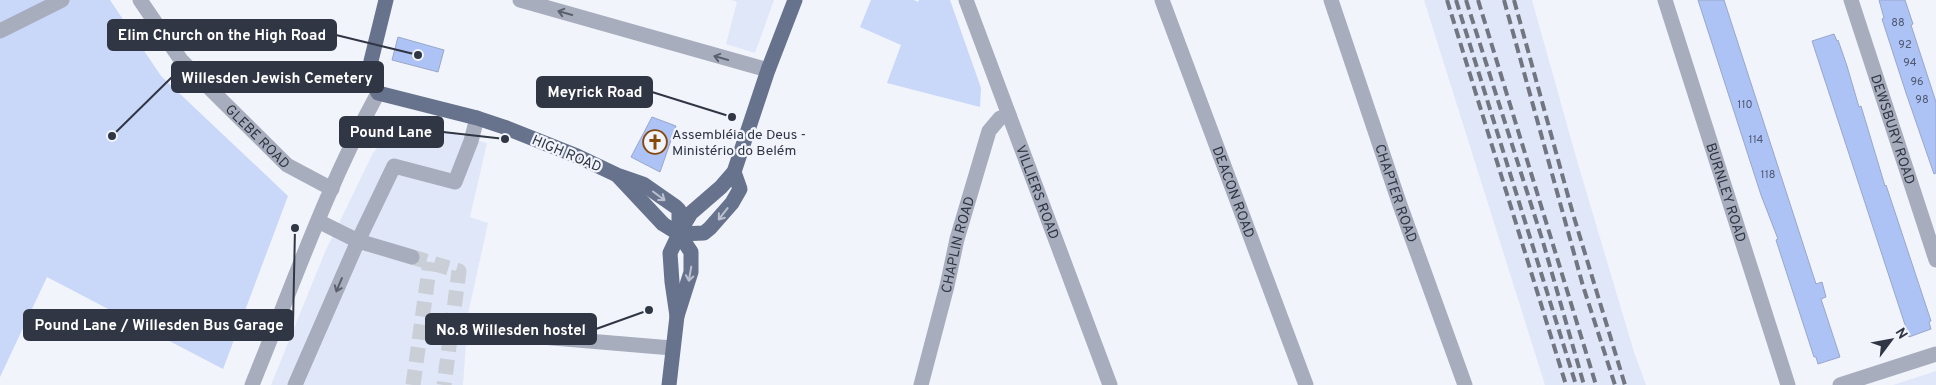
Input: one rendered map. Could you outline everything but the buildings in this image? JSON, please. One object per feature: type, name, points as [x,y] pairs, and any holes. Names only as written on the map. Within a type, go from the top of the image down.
[{"type":"main road","points":[[378,93],[372,77],[370,61],[386,0]]},
{"type":"main road","points":[[679,234],[691,213],[721,187],[734,172],[768,70],[795,0]]},
{"type":"main road","name":"HIGH ROAD","points":[[378,93],[477,118],[577,156],[617,175],[643,184],[679,210],[679,234]]},
{"type":"main road","points":[[679,234],[704,233],[718,221],[740,189],[734,172]]},
{"type":"main road","name":"HIGH ROAD","points":[[617,175],[663,224],[679,234],[691,252],[691,272],[677,316],[669,385]]},
{"type":"street","points":[[0,31],[62,0]]},
{"type":"street","name":"GLEBE ROAD","points":[[140,0],[181,60],[288,165],[332,190]]},
{"type":"street","points":[[520,0],[768,70]]},
{"type":"street","name":"VILLIERS ROAD","points":[[966,0],[1110,385]]},
{"type":"street","name":"DEACON ROAD","points":[[1162,0],[1306,385]]},
{"type":"street","name":"CHAPTER ROAD","points":[[1331,0],[1400,205],[1465,385]]},
{"type":"street","name":"BURNLEY ROAD","points":[[1665,0],[1788,385]]},
{"type":"street","name":"DEWSBURY ROAD","points":[[1851,0],[1936,260]]},
{"type":"street","points":[[252,385],[318,221],[359,129],[378,93]]},
{"type":"street","name":"CHAPLIN ROAD","points":[[921,385],[947,286],[957,239],[988,131],[1000,118],[1009,115]]},
{"type":"street","points":[[295,385],[358,241],[394,166],[456,182],[477,118]]},
{"type":"street","points":[[318,221],[358,241],[412,256]]},
{"type":"street","points":[[480,332],[672,348]]},
{"type":"street","points":[[1840,385],[1936,354]]},
{"type":"shaded area","points":[[0,0],[110,0],[161,76],[288,196],[223,369],[47,277],[0,377]]},
{"type":"shaded area","points":[[732,0],[774,0],[755,53],[726,44],[737,2]]},
{"type":"shaded area","points":[[871,0],[914,0],[918,2],[919,0],[950,0],[981,88],[980,107],[887,83],[901,45],[860,27]]},
{"type":"shaded area","points":[[1424,0],[1532,0],[1576,157],[1634,352],[1646,385],[1545,385]]},
{"type":"shaded area","points":[[405,120],[487,143],[470,217],[488,223],[468,314],[463,385],[271,385],[325,252],[373,153],[389,134]]},
{"type":"shaded area","points":[[1936,371],[1936,385],[1893,385]]},
{"type":"tunnel","points":[[412,257],[459,271],[444,385]]},
{"type":"tunnel","points":[[413,385],[430,262]]},
{"type":"railway","points":[[1447,0],[1566,385]]},
{"type":"railway","points":[[1456,0],[1576,385]]},
{"type":"railway","points":[[1466,0],[1543,242],[1584,385]]},
{"type":"railway","points":[[1478,0],[1596,385]]},
{"type":"railway","points":[[1504,0],[1583,286],[1615,385]]},
{"type":"railway","points":[[1514,0],[1573,214],[1625,385]]},
{"type":"place","name":"Elim Church on the High Road","points":[[418,55]]},
{"type":"place","name":"Meyrick Road","points":[[732,117]]},
{"type":"place","name":"Willesden Jewish Cemetery","points":[[112,136]]},
{"type":"place","name":"Pound Lane","points":[[505,139]]},
{"type":"place","name":"Assembléia de Deus - Ministério do Belém","points":[[655,142]]},
{"type":"place","name":"Pound Lane / Willesden Bus Garage","points":[[295,228]]},
{"type":"place","name":"No.8 Willesden hostel","points":[[649,310]]}]
